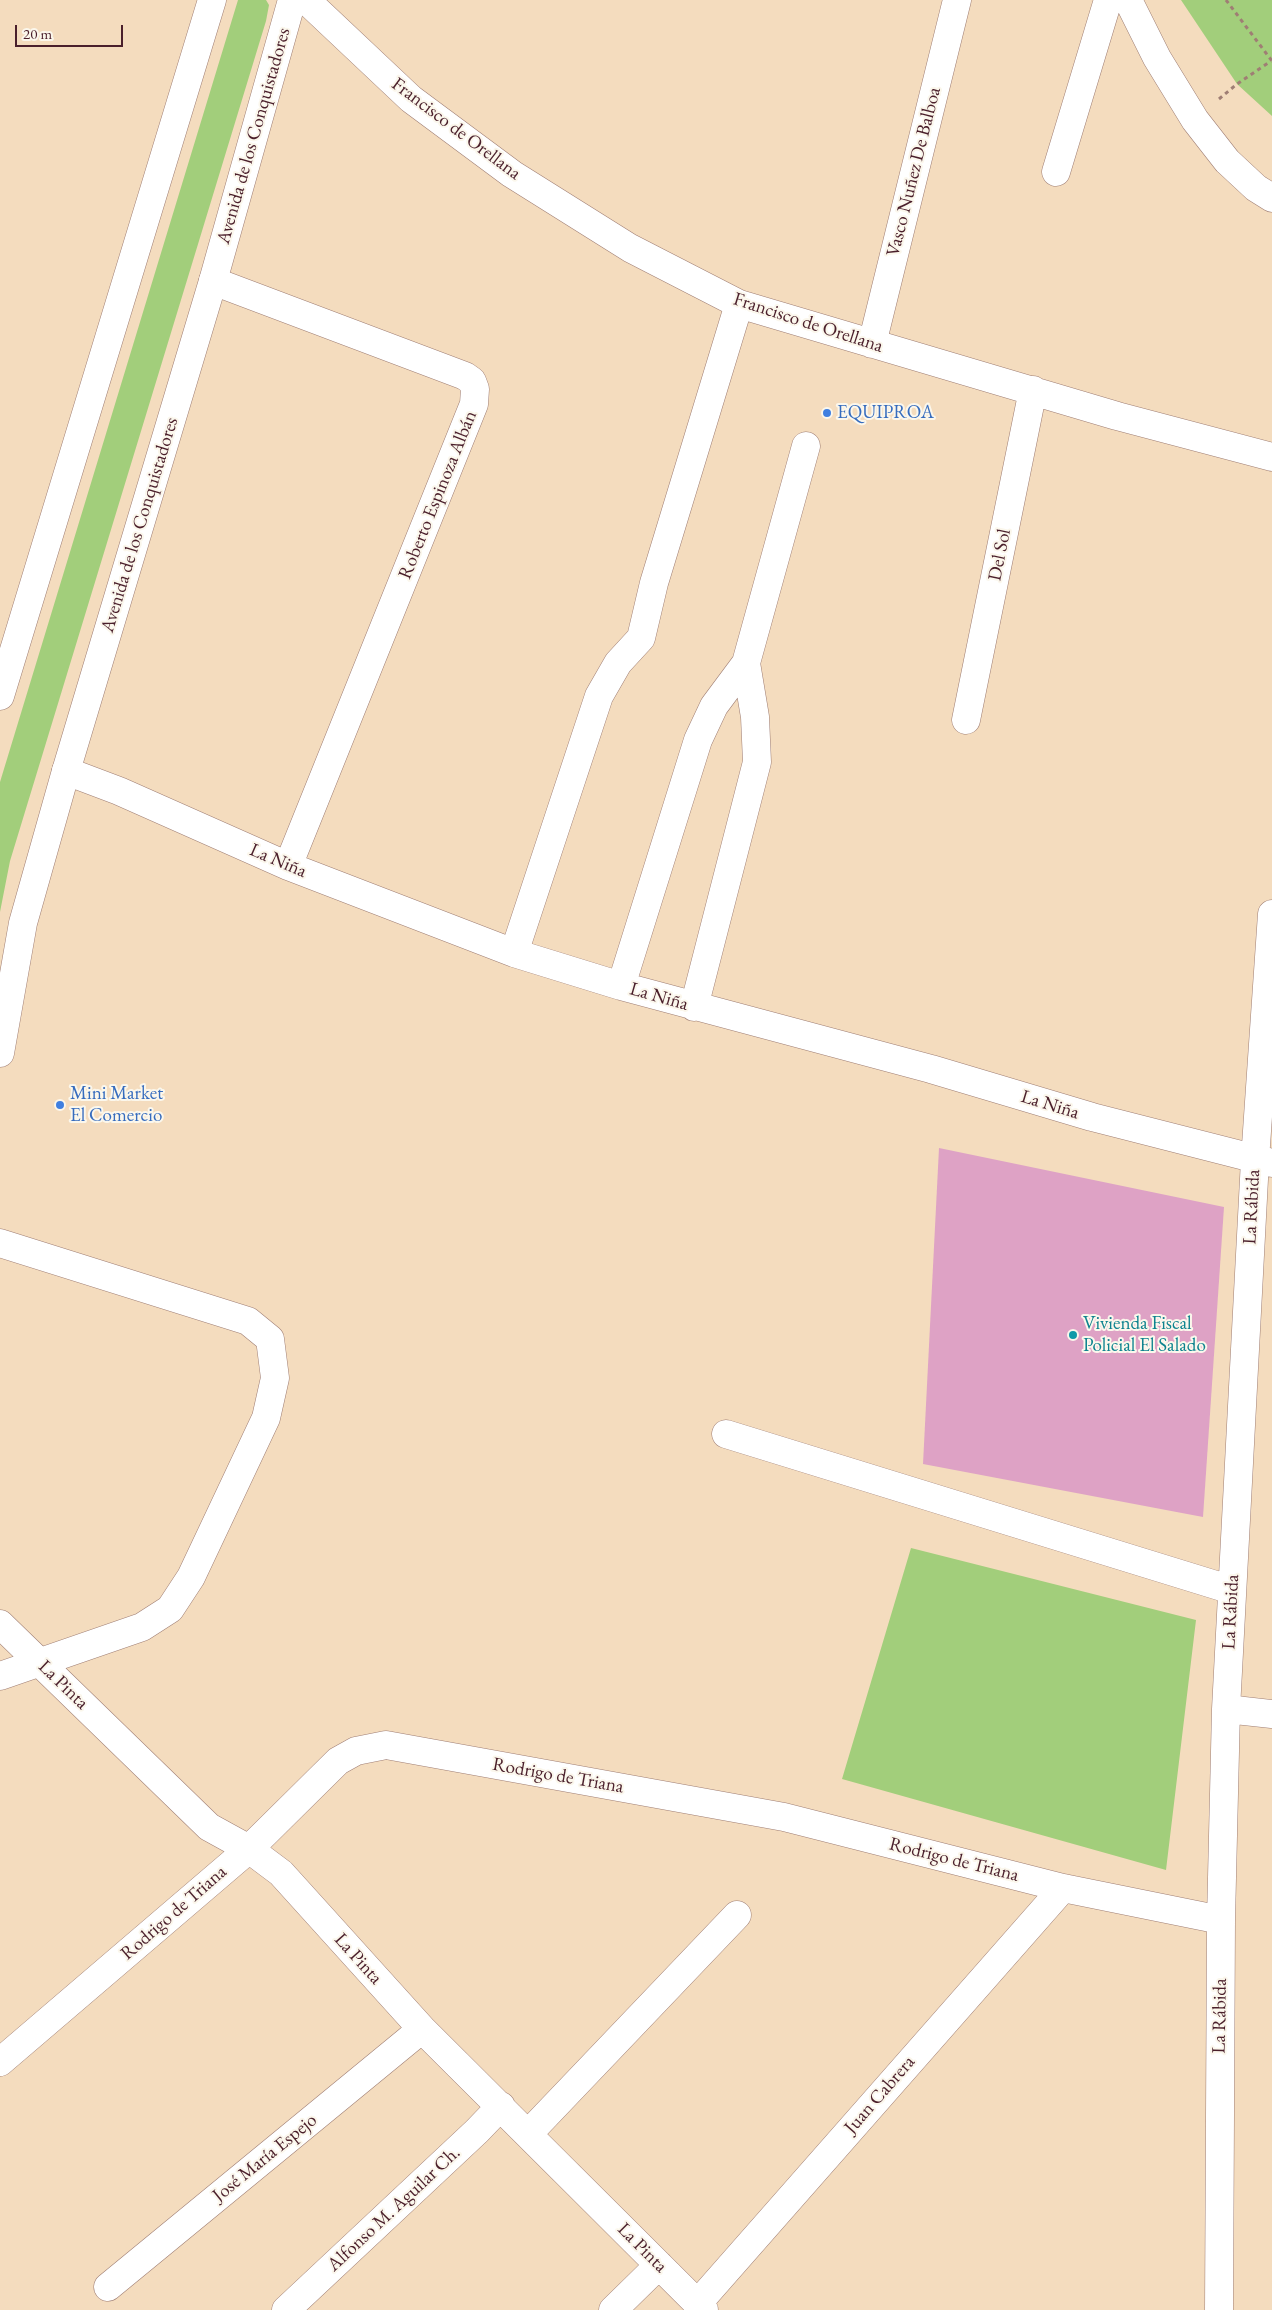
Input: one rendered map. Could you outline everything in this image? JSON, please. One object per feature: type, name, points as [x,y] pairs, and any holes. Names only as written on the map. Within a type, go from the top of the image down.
[{"type":"street","points":[[0,696],[212,0]]},
{"type":"street","name":"Avenida de los Conquistadores","points":[[0,1053],[23,923],[66,771],[213,281],[292,0]]},
{"type":"street","name":"Francisco de Orellana","points":[[306,0],[411,100],[512,174],[630,248],[739,304],[1117,416],[1272,457]]},
{"type":"street","name":"Vasco Nuñez De Balboa","points":[[872,344],[957,0]]},
{"type":"street","points":[[1056,172],[1108,0]]},
{"type":"street","points":[[1128,0],[1157,58],[1196,120],[1227,161],[1256,188],[1272,198]]},
{"type":"street","name":"Roberto Espinoza Albán","points":[[213,281],[464,376],[472,381],[475,389],[474,404],[288,866]]},
{"type":"street","points":[[514,953],[599,696],[618,663],[641,638],[654,583],[739,304]]},
{"type":"street","name":"Del Sol","points":[[966,720],[1033,390]]},
{"type":"street","points":[[621,986],[698,740],[714,706],[746,663],[806,446]]},
{"type":"street","points":[[694,1007],[757,762],[755,717],[746,663]]},
{"type":"street","name":"La Niña","points":[[66,771],[119,791],[288,866],[514,953],[694,1007],[931,1069],[1092,1117],[1263,1161]]},
{"type":"street","name":"La Rábida","points":[[1219,2310],[1221,1920],[1226,1709],[1232,1590],[1263,1161],[1272,914]]},
{"type":"street","points":[[0,1243],[248,1321],[270,1340],[275,1378],[266,1418],[191,1577],[170,1609],[142,1627],[0,1676]]},
{"type":"street","points":[[726,1434],[1232,1590]]},
{"type":"street","name":"La Pinta","points":[[0,1624],[209,1827],[249,1849],[281,1873],[422,2029],[701,2306]]},
{"type":"street","points":[[1226,1709],[1272,1714]]},
{"type":"street","name":"Rodrigo de Triana","points":[[0,2062],[249,1849],[338,1761],[356,1751],[386,1745],[784,1817],[1063,1888],[1221,1920]]},
{"type":"street","name":"Juan Cabrera","points":[[701,2306],[1063,1888]]},
{"type":"street","points":[[528,2134],[737,1915]]},
{"type":"street","name":"José María Espejo","points":[[108,2287],[422,2029]]},
{"type":"street","name":"Alfonso M. Aguilar Ch.","points":[[286,2310],[477,2132],[501,2106]]},
{"type":"street","points":[[613,2310],[659,2265]]},
{"type":"path","points":[[1196,120],[1237,84],[1272,61],[1226,0]]},
{"type":"green space","points":[[238,0],[266,0],[269,5],[266,21],[10,861],[0,912],[0,782]]},
{"type":"green space","points":[[1181,0],[1272,0],[1272,116],[1237,84]]},
{"type":"green space","points":[[911,1548],[1196,1620],[1166,1870],[842,1779]]},
{"type":"building","name":"Vivienda Fiscal Policial El Salado","points":[[939,1148],[1224,1207],[1203,1517],[923,1464]]},
{"type":"place","name":"EQUIPROA","points":[[827,413]]},
{"type":"place","name":"Mini Market El Comercio","points":[[60,1105]]},
{"type":"place","name":"Vivienda Fiscal Policial El Salado","points":[[1073,1335]]}]
